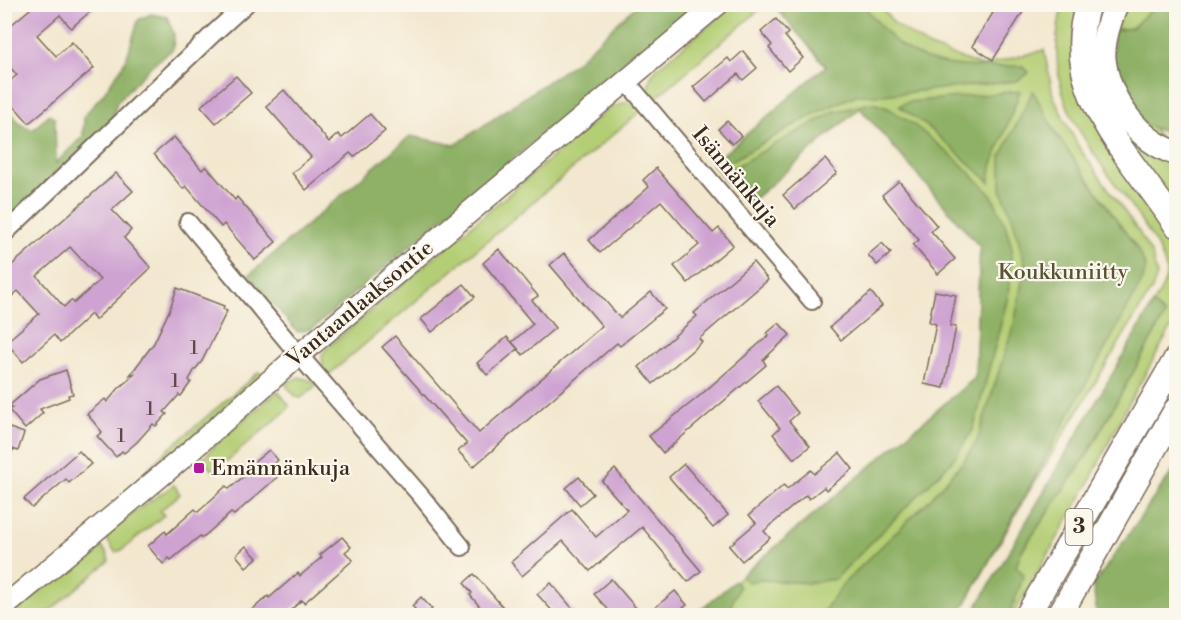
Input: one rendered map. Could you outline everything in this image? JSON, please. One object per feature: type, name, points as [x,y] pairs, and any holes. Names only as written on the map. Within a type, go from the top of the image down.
[{"type":"highway","points":[[1088,4],[1082,23],[1081,43],[1083,69],[1090,95],[1113,135],[1176,225]]},
{"type":"highway","points":[[1116,4],[1108,24],[1103,62],[1113,93],[1130,121],[1149,139],[1176,153]]},
{"type":"highway","points":[[1163,383],[1176,348]]},
{"type":"highway","name":"3","points":[[1028,615],[1176,359]]},
{"type":"highway","name":"3","points":[[1059,615],[1176,410]]},
{"type":"highway","points":[[1108,530],[1176,440]]},
{"type":"main road","name":"Vantaanlaaksontie","points":[[4,607],[170,468],[299,355],[718,4]]},
{"type":"street","points":[[4,234],[246,4]]},
{"type":"street","name":"Isännänkuja","points":[[627,81],[812,301]]},
{"type":"street","points":[[188,222],[421,496],[462,548]]},
{"type":"green space","name":"Koukkuniitty","points":[[780,4],[879,5],[895,24],[929,47],[982,66],[1044,50],[1053,95],[1064,119],[1080,149],[1139,232],[1152,255],[1157,276],[1152,289],[1025,498],[959,615],[694,616],[975,378],[980,247],[860,108],[747,205],[712,164],[826,66],[776,8]]},
{"type":"green space","points":[[637,5],[695,5],[312,329],[297,332],[249,275],[410,136],[455,145],[576,62]]},
{"type":"green space","points":[[734,5],[765,5],[652,101],[649,84],[656,69]]},
{"type":"green space","points":[[780,5],[863,5],[891,37],[920,56],[936,62],[970,67],[1023,66],[1029,73],[1017,81],[882,95],[856,95],[816,113],[717,169],[712,164],[826,66],[776,8]]},
{"type":"green space","points":[[1063,5],[1081,5],[1073,43],[1176,242],[1176,319],[1125,410],[1088,485],[1013,615],[1005,616],[1011,610],[1016,566],[1021,552],[1087,455],[1165,315],[1153,304],[1166,279],[1166,270],[1161,255],[1078,128],[1065,100],[1059,77],[1057,52],[1058,28]]},
{"type":"green space","points":[[1096,5],[1108,5],[1098,45],[1176,162],[1176,217],[1126,143],[1089,29]]},
{"type":"green space","points":[[1125,5],[1156,5],[1132,28],[1115,30]]},
{"type":"green space","points":[[1156,5],[1176,5],[1176,136],[1145,125],[1126,104],[1112,53],[1115,30],[1132,28]]},
{"type":"green space","points":[[151,14],[167,17],[174,34],[173,49],[150,67],[117,102],[112,121],[5,225],[4,101],[19,123],[33,130],[49,114],[55,119],[56,163],[83,136],[84,116],[122,67],[138,20]]},
{"type":"green space","points":[[1020,91],[990,172],[990,182],[928,127],[899,106],[908,102]]},
{"type":"green space","points":[[1033,91],[1057,135],[1139,251],[1146,268],[1142,282],[959,615],[821,615],[843,584],[929,500],[963,462],[977,441],[1015,320],[1025,264],[1013,220],[1001,189],[1001,156]]},
{"type":"green space","points":[[627,102],[642,110],[326,377],[322,355],[327,348],[610,108]]},
{"type":"green space","points":[[872,103],[888,108],[913,124],[958,161],[991,194],[1005,224],[1012,248],[1008,297],[973,430],[952,461],[835,579],[809,583],[762,580],[748,582],[741,576],[975,378],[980,247],[860,108],[747,205],[722,174],[833,112]]},
{"type":"green space","points":[[1153,304],[1165,315],[1087,455],[1021,552],[1016,566],[1024,575],[1011,610],[1005,615],[972,615]]},
{"type":"green space","points":[[259,372],[263,375],[141,480],[141,477],[163,454]]},
{"type":"green space","points":[[299,377],[317,385],[301,398],[296,397],[285,384]]},
{"type":"green space","points":[[278,391],[289,405],[287,410],[214,472],[202,460],[225,435]]},
{"type":"green space","points":[[1176,467],[1176,615],[1097,615],[1093,586]]},
{"type":"green space","points":[[174,485],[180,494],[160,511],[164,515],[122,550],[115,552],[105,537],[137,510]]},
{"type":"green space","points":[[95,544],[105,550],[109,561],[45,615],[11,616]]},
{"type":"green space","points":[[735,581],[739,587],[727,615],[694,615]]},
{"type":"building","points":[[36,4],[99,4],[71,28],[60,15],[37,35],[56,56],[72,42],[94,68],[29,123],[4,95],[4,86],[17,75],[4,61],[4,31]]},
{"type":"building","points":[[979,4],[1028,4],[993,60],[972,46],[993,13]]},
{"type":"building","points":[[776,19],[788,33],[785,36],[803,58],[788,71],[769,48],[772,45],[761,32]]},
{"type":"building","points":[[743,51],[757,68],[743,80],[738,74],[706,102],[693,87],[728,58],[731,62]]},
{"type":"building","points":[[236,76],[251,93],[216,123],[201,106]]},
{"type":"building","points":[[284,90],[329,142],[338,134],[342,138],[370,114],[385,131],[354,157],[350,153],[306,190],[292,173],[311,157],[266,106]]},
{"type":"building","points":[[727,121],[741,136],[732,144],[718,129]]},
{"type":"building","points":[[174,137],[202,170],[206,166],[235,200],[237,197],[276,242],[255,260],[224,224],[221,227],[186,186],[183,189],[154,154]]},
{"type":"building","points":[[825,159],[837,173],[795,209],[783,195]]},
{"type":"building","points":[[656,168],[713,233],[719,228],[733,245],[688,283],[674,266],[699,245],[661,201],[600,253],[589,240],[649,187],[643,180]]},
{"type":"building","points":[[116,173],[133,191],[112,210],[131,230],[124,238],[151,268],[95,320],[91,314],[60,343],[54,335],[23,362],[6,342],[39,314],[18,291],[4,303],[4,272]],"holes":[[[70,247],[100,280],[74,303],[71,300],[64,307],[37,276]]]},
{"type":"building","points":[[899,181],[937,226],[931,231],[955,259],[938,274],[913,245],[919,240],[882,195]]},
{"type":"building","points":[[882,243],[891,253],[877,265],[868,255]]},
{"type":"building","points":[[499,249],[538,296],[532,300],[555,328],[523,355],[512,342],[533,324],[483,263]]},
{"type":"building","points":[[564,253],[620,318],[651,292],[665,309],[620,346],[617,343],[473,467],[458,451],[467,444],[382,347],[395,336],[479,433],[602,326],[550,265]]},
{"type":"building","points":[[753,262],[768,280],[699,339],[702,342],[653,384],[639,367],[697,316],[694,313]]},
{"type":"building","points":[[464,284],[475,297],[432,332],[421,319]]},
{"type":"building","points":[[177,288],[224,306],[223,309],[227,311],[202,361],[189,380],[191,382],[181,396],[179,395],[164,412],[167,414],[156,426],[153,424],[137,442],[116,457],[97,436],[102,432],[87,414],[105,399],[107,402],[136,373],[130,375],[154,343]]},
{"type":"building","points":[[935,291],[956,295],[950,326],[956,327],[944,388],[924,384],[936,324],[929,322]]},
{"type":"building","points":[[871,292],[882,306],[841,340],[830,327]]},
{"type":"building","points":[[779,323],[790,335],[763,360],[766,365],[663,453],[649,436],[696,399],[769,335],[767,333]]},
{"type":"building","points":[[507,337],[518,349],[487,375],[477,363]]},
{"type":"building","points":[[66,370],[73,394],[68,395],[69,398],[40,409],[43,413],[25,429],[9,410],[12,408],[9,406],[40,379]]},
{"type":"building","points":[[776,386],[798,413],[789,421],[810,446],[794,459],[773,434],[780,428],[758,401]]},
{"type":"building","points":[[4,426],[24,433],[18,451],[13,449],[6,469]]},
{"type":"building","points":[[269,450],[278,460],[274,464],[282,473],[234,515],[231,513],[202,538],[200,536],[163,564],[148,546],[165,531],[167,534],[195,509],[198,512],[226,486],[229,489],[250,471],[247,468]]},
{"type":"building","points":[[79,451],[91,464],[69,483],[66,479],[32,508],[24,499]]},
{"type":"building","points":[[840,453],[853,469],[826,490],[824,487],[809,499],[806,495],[764,531],[770,538],[742,561],[729,546],[756,523],[749,515],[784,485],[787,489],[811,470],[814,474]]},
{"type":"building","points":[[684,464],[728,515],[713,528],[669,477]]},
{"type":"building","points":[[615,469],[701,571],[688,582],[642,527],[590,571],[563,541],[522,576],[511,562],[572,509],[596,537],[627,510],[602,481]]},
{"type":"building","points":[[579,477],[593,494],[580,505],[566,488]]},
{"type":"building","points":[[342,537],[351,547],[345,552],[353,560],[304,603],[302,600],[285,615],[246,615],[298,573],[300,576]]},
{"type":"building","points":[[246,546],[257,558],[246,567],[236,555]]},
{"type":"building","points":[[474,574],[510,615],[487,615],[470,595],[472,593],[464,583]]},
{"type":"building","points":[[611,579],[642,615],[613,615],[594,594]]},
{"type":"building","points":[[551,583],[578,615],[556,615],[537,594]]},
{"type":"building","points":[[675,591],[687,605],[674,615],[646,615]]},
{"type":"building","points":[[421,597],[432,609],[424,615],[412,606]]},
{"type":"place","name":"Emännänkuja","points":[[199,468]]}]
